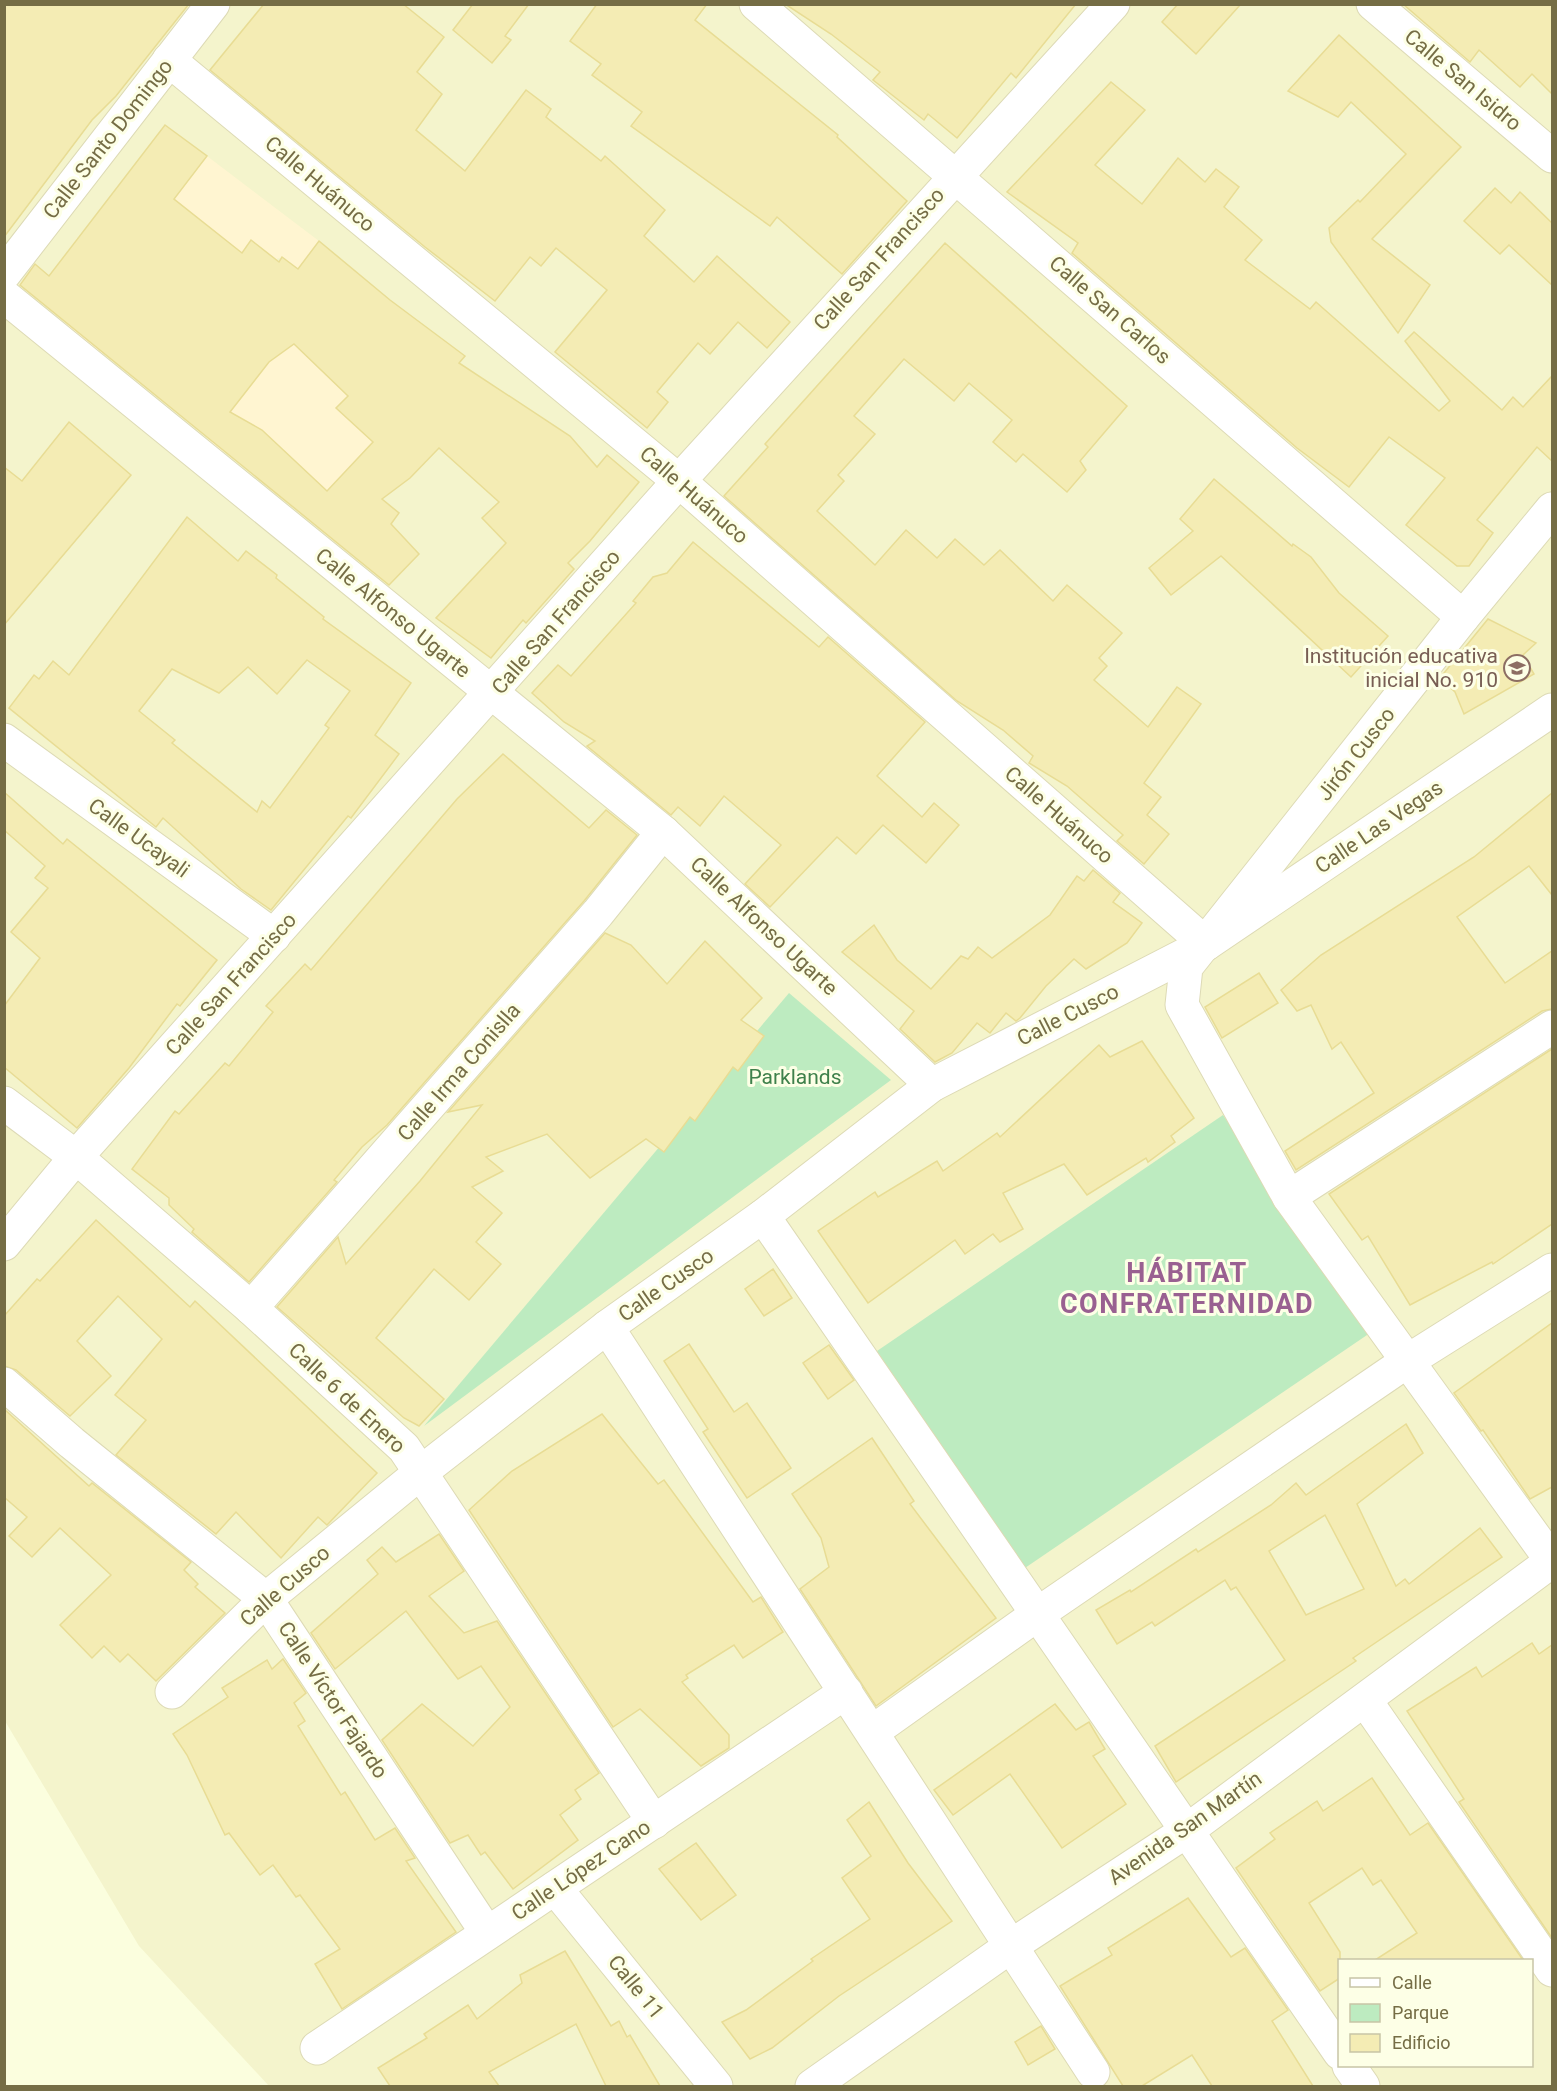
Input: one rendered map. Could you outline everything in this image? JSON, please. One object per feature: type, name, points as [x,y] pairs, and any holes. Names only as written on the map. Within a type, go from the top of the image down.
[{"type":"street","name":"Calle Santo Domingo","points":[[4,274],[213,4]]},
{"type":"street","name":"Calle San Carlos","points":[[756,4],[1463,617]]},
{"type":"street","name":"Calle San Francisco","points":[[4,1244],[76,1157],[679,481],[1113,4]]},
{"type":"street","name":"Calle San Isidro","points":[[1373,4],[1552,156]]},
{"type":"street","name":"Calle Huánuco","points":[[169,60],[679,481],[1206,944]]},
{"type":"street","name":"Calle Alfonso Ugarte","points":[[4,296],[663,832],[932,1085]]},
{"type":"street","name":"Jirón Cusco","points":[[1206,944],[1463,617],[1552,509]]},
{"type":"street","name":"Calle Las Vegas","points":[[1206,944],[1552,710]]},
{"type":"street","name":"Calle Ucayali","points":[[4,740],[274,936]]},
{"type":"street","name":"Calle Irma Conislla","points":[[251,1308],[598,913],[663,832]]},
{"type":"street","name":"Calle Cusco","points":[[172,1692],[267,1599],[420,1473],[607,1327],[763,1216],[932,1085],[1206,944]]},
{"type":"street","points":[[1206,944],[1186,968],[1182,1005],[1289,1197],[1552,1561]]},
{"type":"street","points":[[1289,1197],[1552,1027]]},
{"type":"street","name":"Calle 6 de Enero","points":[[4,1103],[76,1157],[251,1308],[404,1448],[654,1822]]},
{"type":"street","points":[[763,1216],[1038,1613],[1185,1832],[1338,2050]]},
{"type":"street","points":[[872,1732],[1038,1613],[1406,1362],[1552,1270]]},
{"type":"street","points":[[607,1327],[1092,2072]]},
{"type":"street","name":"Calle Víctor Fajardo","points":[[4,1384],[72,1443],[267,1599],[487,1934]]},
{"type":"street","name":"Avenida San Martín","points":[[812,2086],[1011,1946],[1185,1832],[1552,1561]]},
{"type":"street","name":"Calle López Cano","points":[[316,2048],[846,1692]]},
{"type":"street","points":[[1365,1700],[1552,1970]]},
{"type":"street","name":"Calle 11","points":[[555,1888],[716,2086]]},
{"type":"street","points":[[1349,2067],[1363,2086]]},
{"type":"shaded area","points":[[4,5],[1552,5],[1552,2086],[269,2086],[139,1946],[5,1721]]},
{"type":"shaded area","points":[[207,156],[319,241],[298,269],[283,257],[276,259],[252,241],[242,253],[174,199]]},
{"type":"shaded area","points":[[77,238],[200,344],[257,284],[311,360],[348,396],[337,408],[373,442],[327,491],[262,430],[246,421],[217,458],[203,447],[269,362],[122,330],[96,360],[60,331],[85,298],[53,272]]},
{"type":"green space","name":"Parklands","points":[[789,993],[891,1080],[424,1426]]},
{"type":"green space","points":[[1223,1115],[1370,1333],[1022,1570],[877,1351]]},
{"type":"building","points":[[4,4],[189,4],[116,96],[92,120],[4,237]]},
{"type":"building","points":[[264,4],[403,4],[444,37],[417,72],[442,94],[416,130],[465,171],[526,90],[551,109],[546,117],[601,161],[605,156],[665,210],[644,236],[694,282],[717,256],[790,322],[767,348],[738,322],[710,354],[698,343],[657,392],[668,402],[647,428],[555,352],[607,290],[556,248],[541,266],[530,257],[495,301],[425,247],[210,70]]},
{"type":"building","points":[[473,4],[529,4],[505,36],[511,40],[492,63],[453,30]]},
{"type":"building","points":[[597,4],[707,4],[695,20],[838,135],[837,137],[907,201],[842,274],[777,217],[770,226],[631,126],[642,112],[592,75],[601,64],[570,41]]},
{"type":"building","points":[[785,4],[1076,4],[1016,78],[1011,73],[957,138],[928,114],[924,120],[873,80],[880,72],[831,34]]},
{"type":"building","points":[[1178,4],[1241,4],[1196,54],[1162,22]]},
{"type":"building","points":[[1403,4],[1552,4],[1552,94],[1532,74],[1520,87],[1479,50],[1470,62]]},
{"type":"building","points":[[1339,35],[1461,147],[1372,239],[1430,285],[1398,333],[1331,242],[1329,228],[1358,200],[1360,202],[1406,154],[1351,102],[1338,117],[1288,91]]},
{"type":"building","points":[[1111,82],[1145,110],[1095,165],[1142,204],[1178,158],[1205,182],[1216,169],[1239,187],[1224,207],[1262,240],[1245,260],[1310,309],[1316,302],[1439,411],[1450,401],[1405,341],[1414,332],[1502,410],[1513,397],[1523,407],[1552,376],[1552,461],[1537,447],[1477,520],[1493,533],[1469,566],[1457,566],[1406,525],[1445,478],[1389,437],[1349,487],[1297,448],[1072,253],[1078,243],[1007,192]]},
{"type":"building","points":[[165,125],[207,156],[174,199],[242,253],[251,240],[279,262],[282,257],[298,269],[319,241],[390,300],[465,356],[459,363],[570,436],[597,467],[607,455],[639,482],[590,541],[568,563],[574,569],[526,623],[523,620],[491,658],[436,618],[506,543],[482,518],[499,502],[439,448],[410,478],[382,499],[399,513],[391,524],[419,554],[389,585],[20,285],[35,264],[49,276]],"holes":[[[294,344],[348,396],[336,408],[373,442],[327,491],[262,430],[230,412],[269,362]]]},
{"type":"building","points":[[1495,188],[1511,203],[1520,192],[1552,223],[1552,285],[1509,245],[1500,254],[1464,221]]},
{"type":"building","points":[[945,243],[1127,406],[1080,461],[1086,470],[1067,492],[1023,454],[1016,462],[993,442],[1012,420],[969,383],[954,401],[904,359],[854,416],[875,434],[838,475],[844,481],[817,511],[875,565],[906,530],[937,558],[955,539],[984,565],[1000,550],[1053,601],[1067,585],[1122,633],[1099,658],[1107,666],[1094,680],[1148,727],[1177,687],[1201,704],[1144,783],[1161,797],[1147,815],[1169,834],[1144,864],[1117,841],[1123,835],[1067,786],[1029,763],[1033,756],[1003,730],[957,701],[724,496],[768,447],[765,444]]},
{"type":"building","points":[[69,422],[131,475],[4,625],[4,467],[22,481]]},
{"type":"building","points":[[1214,479],[1292,546],[1293,544],[1311,557],[1339,593],[1388,636],[1351,677],[1221,556],[1171,595],[1149,568],[1193,531],[1180,519]]},
{"type":"building","points":[[187,517],[238,561],[246,551],[277,575],[276,578],[324,617],[323,619],[411,683],[375,735],[399,754],[351,818],[348,816],[271,910],[241,889],[163,818],[156,827],[9,708],[34,675],[39,679],[53,661],[69,675]],"holes":[[[307,660],[350,691],[325,725],[329,728],[270,808],[262,801],[257,812],[172,743],[175,740],[139,711],[172,669],[219,693],[248,667],[277,694]]]},
{"type":"building","points":[[693,542],[819,647],[828,637],[925,722],[877,776],[922,817],[934,803],[959,825],[926,863],[883,825],[856,854],[837,837],[770,907],[745,884],[781,845],[724,796],[700,826],[678,807],[671,815],[587,746],[595,741],[564,722],[532,693],[558,665],[571,676],[636,603],[633,601],[653,577],[667,573]]},
{"type":"building","points":[[1488,619],[1536,643],[1523,655],[1534,674],[1464,714],[1455,692],[1440,678]]},
{"type":"building","points":[[503,754],[589,828],[606,810],[637,835],[584,901],[387,1125],[362,1147],[334,1180],[337,1182],[249,1282],[192,1232],[194,1229],[169,1205],[169,1198],[132,1169],[175,1111],[179,1114],[225,1063],[229,1066],[273,1012],[266,1006],[305,964],[311,970],[457,799]]},
{"type":"building","points":[[4,792],[63,844],[67,839],[217,960],[180,1006],[177,1004],[129,1068],[77,1128],[4,1067],[4,1006],[40,958],[11,932],[48,888],[35,878],[45,866],[4,830]]},
{"type":"building","points":[[1552,793],[1552,895],[1529,866],[1457,917],[1505,983],[1552,951],[1552,1009],[1542,1011],[1296,1170],[1285,1151],[1374,1093],[1341,1042],[1332,1049],[1311,1005],[1297,1011],[1281,990],[1321,955],[1474,857]]},
{"type":"building","points":[[1093,870],[1120,893],[1113,902],[1142,923],[1127,943],[1086,969],[1074,959],[1046,986],[1016,1021],[1006,1013],[990,1033],[977,1023],[952,1053],[935,1062],[900,1029],[914,1011],[842,952],[874,925],[897,960],[931,989],[961,956],[968,959],[978,947],[992,958],[1050,915],[1077,876],[1084,881]]},
{"type":"building","points":[[605,933],[631,945],[667,984],[705,941],[762,998],[741,1020],[764,1036],[738,1071],[733,1067],[695,1121],[690,1117],[664,1152],[646,1139],[590,1178],[547,1134],[486,1157],[503,1171],[472,1187],[502,1213],[476,1242],[501,1264],[469,1300],[434,1269],[376,1338],[444,1399],[419,1426],[404,1418],[277,1307],[338,1237],[346,1264],[420,1181],[482,1105],[448,1112]]},
{"type":"building","points":[[1259,973],[1278,1003],[1222,1038],[1205,1007]]},
{"type":"building","points":[[1142,1041],[1194,1118],[1171,1136],[1175,1142],[1148,1162],[1146,1158],[1087,1195],[1064,1164],[1003,1193],[1023,1229],[1000,1242],[993,1234],[965,1254],[955,1240],[868,1303],[818,1231],[875,1192],[878,1197],[937,1161],[943,1171],[997,1133],[1000,1137],[1099,1045],[1110,1057]]},
{"type":"building","points":[[1552,1049],[1552,1224],[1493,1264],[1492,1262],[1410,1305],[1368,1236],[1362,1240],[1329,1194]]},
{"type":"building","points":[[96,1220],[190,1307],[195,1301],[377,1473],[327,1525],[318,1517],[281,1558],[236,1512],[216,1534],[116,1455],[146,1420],[115,1395],[162,1339],[118,1296],[77,1341],[111,1376],[70,1416],[16,1370],[4,1366],[4,1316]]},
{"type":"building","points":[[773,1269],[792,1298],[764,1316],[745,1289]]},
{"type":"building","points":[[1552,1323],[1552,1487],[1530,1499],[1483,1430],[1481,1431],[1454,1393]]},
{"type":"building","points":[[689,1344],[734,1412],[747,1403],[791,1468],[747,1498],[703,1432],[708,1429],[664,1361]]},
{"type":"building","points":[[829,1345],[854,1380],[828,1399],[803,1363]]},
{"type":"building","points":[[4,1409],[89,1486],[92,1483],[191,1562],[184,1570],[198,1584],[195,1587],[225,1613],[156,1681],[128,1654],[120,1662],[104,1646],[92,1658],[60,1625],[111,1575],[60,1528],[32,1557],[9,1536],[27,1517],[4,1497]]},
{"type":"building","points":[[602,1414],[658,1484],[664,1480],[753,1602],[761,1597],[783,1632],[743,1658],[734,1645],[686,1675],[688,1678],[682,1682],[729,1735],[729,1748],[701,1766],[640,1709],[613,1727],[469,1510],[512,1471]]},
{"type":"building","points":[[1406,1424],[1423,1453],[1357,1504],[1396,1586],[1405,1579],[1409,1584],[1480,1528],[1502,1557],[1353,1658],[1356,1661],[1176,1782],[1155,1746],[1285,1660],[1236,1587],[1231,1590],[1225,1580],[1155,1626],[1152,1622],[1117,1644],[1096,1610],[1130,1590],[1131,1592],[1196,1549],[1198,1552],[1271,1505],[1296,1483],[1306,1495]],"holes":[[[1325,1515],[1364,1589],[1306,1615],[1269,1551]]]},
{"type":"building","points":[[872,1438],[914,1501],[910,1504],[996,1618],[876,1706],[800,1589],[829,1567],[821,1538],[792,1494]]},
{"type":"building","points":[[439,1534],[464,1571],[429,1596],[464,1633],[497,1621],[599,1773],[575,1790],[581,1799],[560,1815],[578,1840],[513,1889],[485,1852],[481,1855],[468,1835],[450,1843],[382,1740],[422,1704],[473,1746],[510,1707],[481,1666],[458,1679],[406,1611],[335,1669],[311,1633],[378,1574],[367,1560],[382,1547],[396,1562]]},
{"type":"building","points":[[1532,1643],[1539,1654],[1552,1645],[1552,1938],[1459,1802],[1464,1799],[1407,1711],[1476,1667],[1482,1677]]},
{"type":"building","points":[[283,1659],[306,1693],[294,1703],[305,1721],[298,1726],[341,1795],[345,1792],[375,1840],[395,1828],[415,1858],[406,1861],[456,1932],[342,2009],[315,1964],[340,1949],[300,1895],[296,1897],[273,1865],[260,1875],[229,1833],[225,1835],[187,1755],[173,1734],[228,1697],[222,1688],[267,1660],[272,1669]]},
{"type":"building","points":[[1055,1704],[1076,1730],[1089,1722],[1105,1749],[1093,1756],[1126,1804],[1062,1848],[1010,1774],[953,1815],[934,1790]]},
{"type":"building","points":[[1372,1778],[1410,1835],[1428,1823],[1522,1959],[1377,1959],[1417,1933],[1381,1880],[1373,1885],[1362,1868],[1309,1903],[1340,1952],[1338,1979],[1320,1991],[1236,1868],[1275,1839],[1270,1833],[1317,1801],[1323,1811]]},
{"type":"building","points":[[869,1802],[908,1863],[952,1921],[839,1996],[772,2048],[750,2059],[722,2022],[746,2010],[813,1961],[811,1959],[870,1919],[842,1878],[871,1856],[847,1820]]},
{"type":"building","points":[[696,1843],[736,1895],[701,1920],[659,1869]]},
{"type":"building","points":[[1188,1898],[1231,1957],[1245,1948],[1288,2010],[1272,2021],[1313,2086],[1212,2086],[1192,2055],[1142,2086],[1123,2086],[1060,1986],[1112,1955],[1108,1948]]},
{"type":"building","points":[[565,1951],[611,2026],[619,2021],[627,2037],[630,2035],[660,2086],[606,2086],[576,2024],[489,2072],[499,2086],[390,2086],[378,2068],[427,2038],[424,2034],[468,2005],[477,2019],[522,1983],[520,1975]]},
{"type":"building","points":[[1041,2026],[1055,2049],[1028,2065],[1015,2042]]},
{"type":"place","name":"Institución educativa inicial No. 910","points":[[1517,668]]},
{"type":"district","name":"HÁBITAT CONFRATERNIDAD","points":[[1187,1288]]}]
